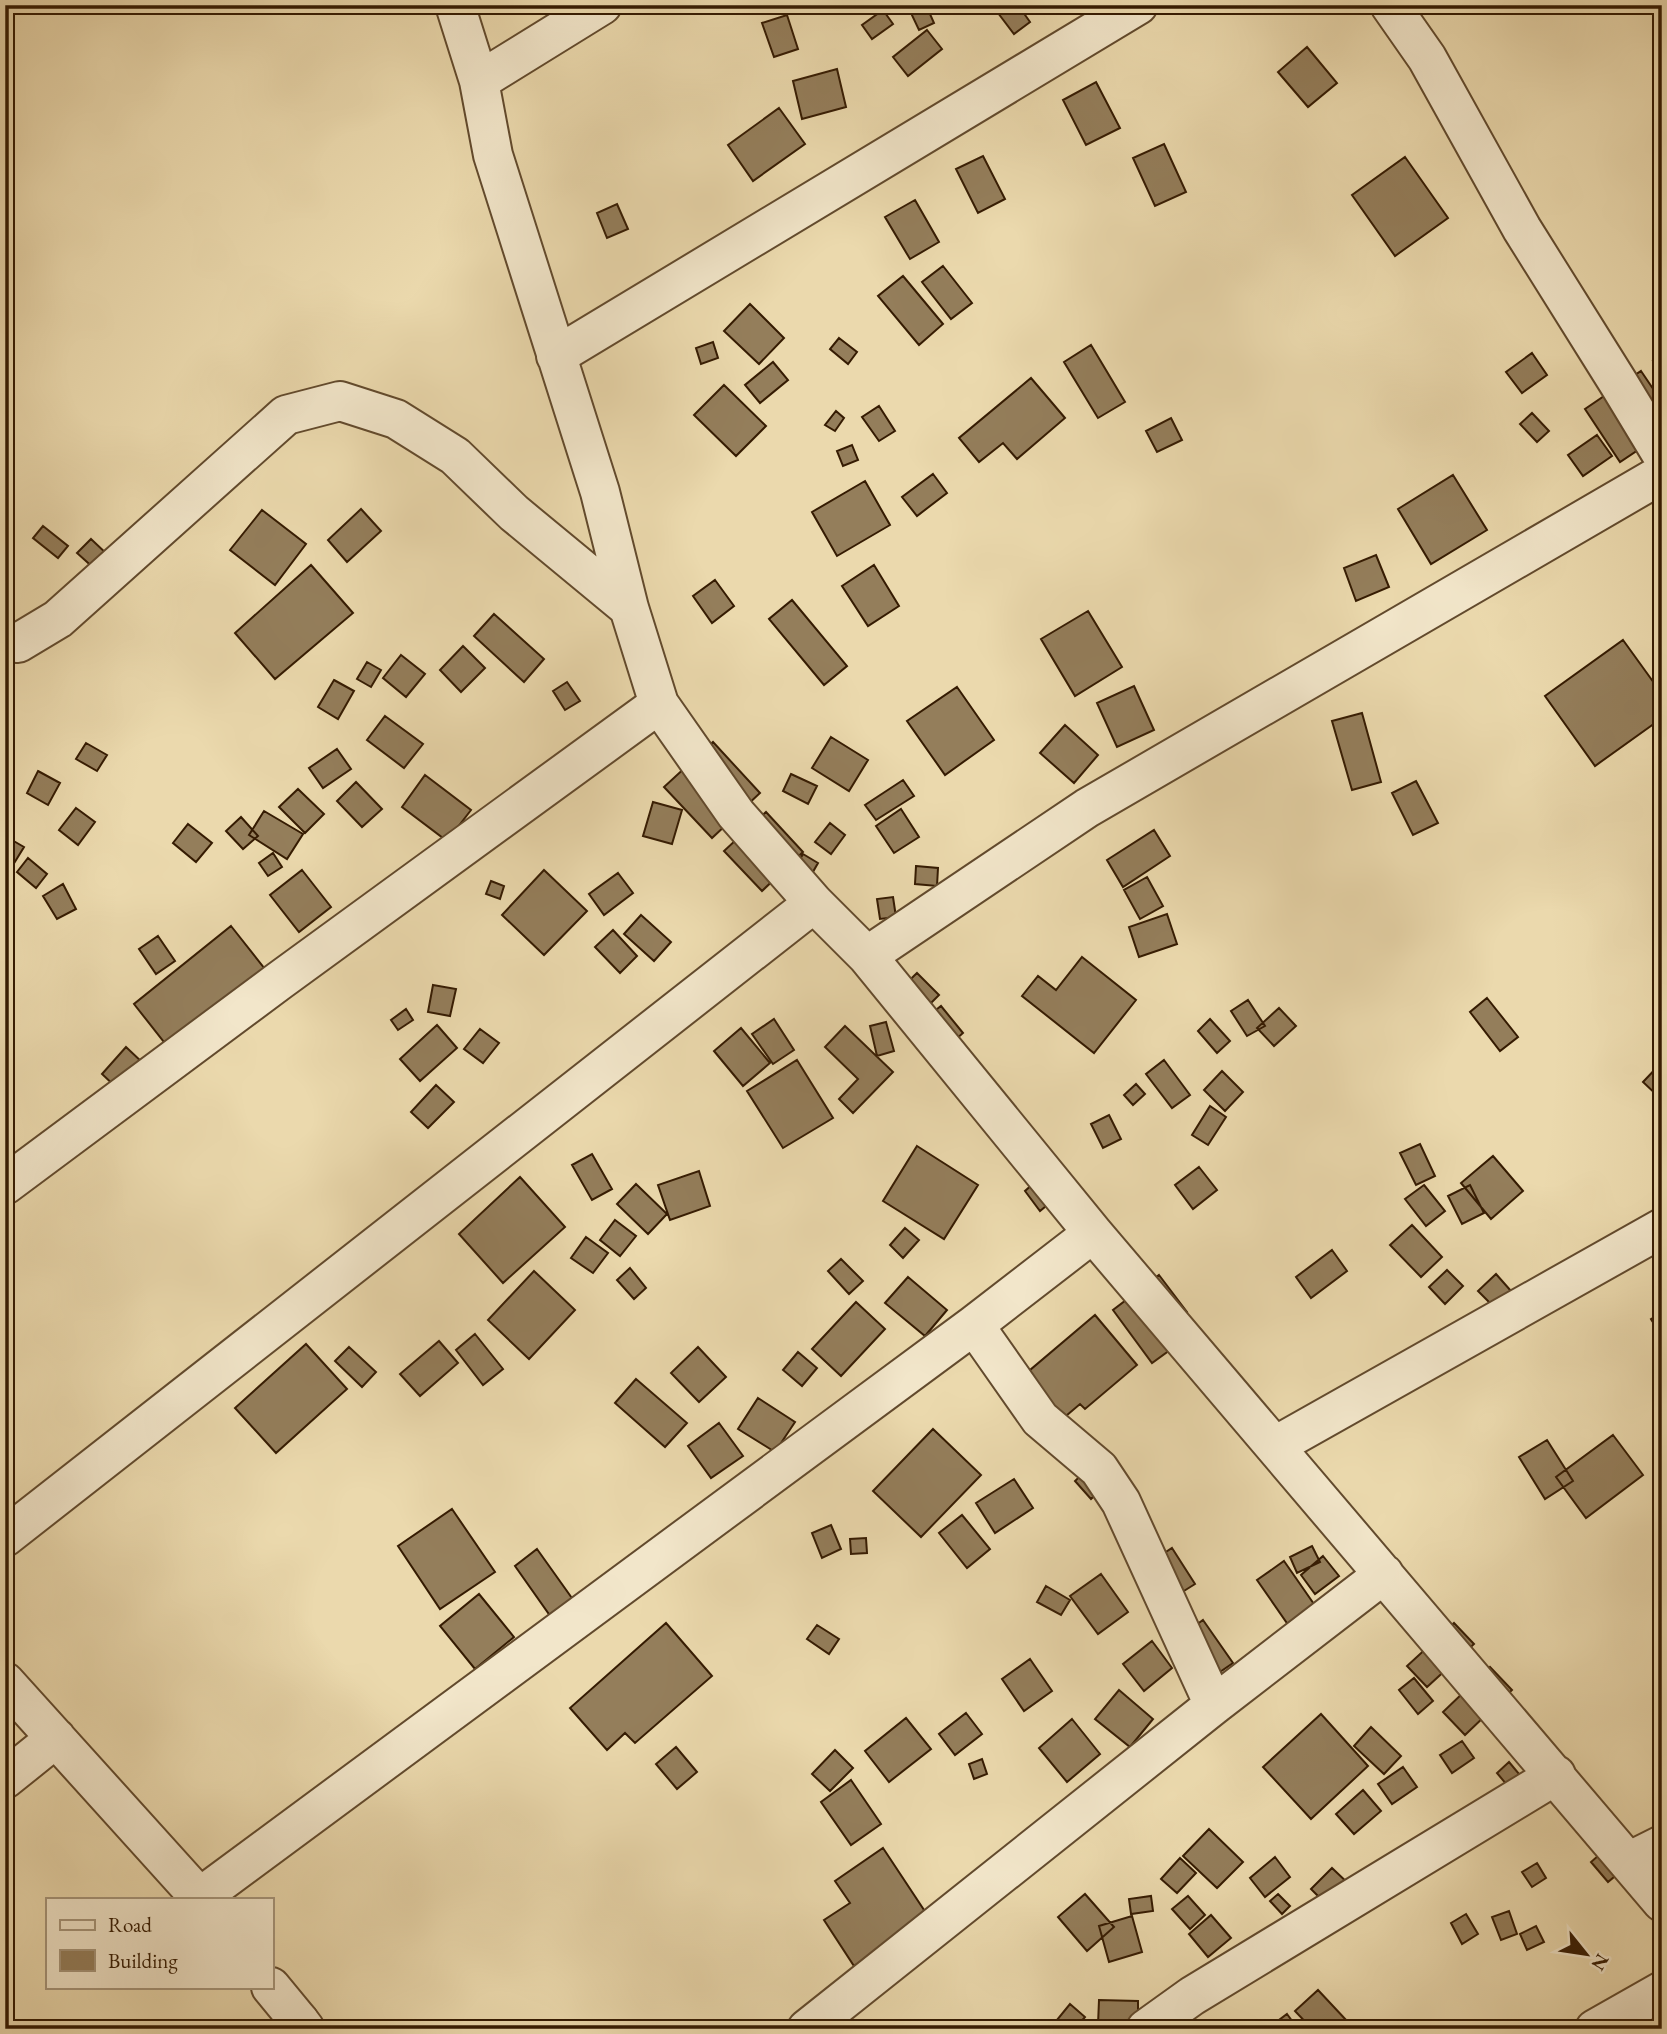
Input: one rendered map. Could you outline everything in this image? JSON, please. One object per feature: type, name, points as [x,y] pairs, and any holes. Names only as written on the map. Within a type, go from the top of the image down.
[{"type":"street","points":[[455,5],[479,81],[493,155],[600,492],[629,608],[659,704],[736,814],[814,903],[867,956],[1093,1233],[1662,1902]]},
{"type":"street","points":[[479,81],[602,5]]},
{"type":"street","points":[[556,356],[1138,5]]},
{"type":"street","points":[[1390,5],[1427,58],[1521,229],[1662,455]]},
{"type":"street","points":[[10,645],[58,619],[285,415],[341,401],[396,419],[455,456],[514,513],[629,608]]},
{"type":"street","points":[[867,956],[1087,808],[1662,474]]},
{"type":"street","points":[[5,1185],[659,704]]},
{"type":"street","points":[[5,1537],[814,903]]},
{"type":"street","points":[[1275,1446],[1662,1228]]},
{"type":"street","points":[[201,1898],[974,1325],[1093,1233]]},
{"type":"street","points":[[974,1325],[1040,1419],[1099,1469],[1121,1502],[1214,1705]]},
{"type":"street","points":[[807,2029],[1214,1705],[1384,1574]]},
{"type":"street","points":[[5,1682],[199,1898]]},
{"type":"street","points":[[5,1779],[56,1738]]},
{"type":"street","points":[[1146,2029],[1192,1996],[1556,1775]]},
{"type":"street","points":[[1628,1861],[1662,1845]]},
{"type":"street","points":[[272,1988],[300,2026]]},
{"type":"street","points":[[1595,2029],[1662,1991]]},
{"type":"building","points":[[926,5],[934,23],[919,30],[910,11]]},
{"type":"building","points":[[1008,5],[1018,5],[1030,22],[1014,34],[998,13]]},
{"type":"building","points":[[883,10],[893,24],[872,39],[862,25]]},
{"type":"building","points":[[787,15],[798,49],[774,57],[762,23]]},
{"type":"building","points":[[927,30],[942,49],[908,76],[893,57]]},
{"type":"building","points":[[1307,47],[1337,83],[1308,107],[1278,72]]},
{"type":"building","points":[[837,69],[846,107],[802,119],[793,81]]},
{"type":"building","points":[[1096,82],[1120,128],[1086,145],[1063,100]]},
{"type":"building","points":[[779,108],[805,144],[753,181],[728,145]]},
{"type":"building","points":[[1164,144],[1186,192],[1155,206],[1133,158]]},
{"type":"building","points":[[983,156],[1005,199],[978,213],[956,169]]},
{"type":"building","points":[[1405,157],[1448,218],[1395,256],[1352,195]]},
{"type":"building","points":[[915,200],[939,242],[910,259],[885,217]]},
{"type":"building","points":[[617,204],[628,229],[607,238],[597,213]]},
{"type":"building","points":[[943,266],[972,303],[951,319],[922,282]]},
{"type":"building","points":[[903,276],[943,324],[919,345],[878,296]]},
{"type":"building","points":[[750,304],[784,338],[759,364],[724,331]]},
{"type":"building","points":[[839,338],[857,352],[848,364],[830,349]]},
{"type":"building","points":[[713,342],[718,358],[701,364],[696,348]]},
{"type":"building","points":[[1091,345],[1125,402],[1098,418],[1064,362]]},
{"type":"building","points":[[1662,350],[1662,367],[1653,360]]},
{"type":"building","points":[[1532,353],[1547,375],[1522,393],[1506,372]]},
{"type":"building","points":[[773,362],[788,380],[760,403],[745,385]]},
{"type":"building","points":[[1641,371],[1662,402],[1662,434],[1620,462],[1585,409]]},
{"type":"building","points":[[1031,378],[1065,418],[1017,459],[1003,443],[979,462],[959,438]]},
{"type":"building","points":[[724,385],[766,426],[736,456],[694,415]]},
{"type":"building","points":[[879,406],[895,431],[879,441],[862,417]]},
{"type":"building","points":[[836,411],[844,418],[835,431],[825,425]]},
{"type":"building","points":[[1532,413],[1549,431],[1537,442],[1520,424]]},
{"type":"building","points":[[1171,418],[1182,440],[1157,452],[1146,431]]},
{"type":"building","points":[[1597,435],[1612,456],[1583,476],[1568,455]]},
{"type":"building","points":[[852,445],[858,460],[843,466],[837,451]]},
{"type":"building","points":[[933,474],[947,493],[917,516],[902,497]]},
{"type":"building","points":[[1453,475],[1487,530],[1431,564],[1398,509]]},
{"type":"building","points":[[865,481],[890,525],[837,556],[812,512]]},
{"type":"building","points":[[361,509],[381,531],[347,562],[328,540]]},
{"type":"building","points":[[262,510],[306,544],[275,585],[230,550]]},
{"type":"building","points":[[43,526],[68,546],[58,558],[33,538]]},
{"type":"building","points":[[91,539],[109,556],[96,570],[77,553]]},
{"type":"building","points":[[1376,555],[1389,587],[1356,601],[1344,568]]},
{"type":"building","points":[[311,565],[353,613],[275,679],[235,633]]},
{"type":"building","points":[[874,565],[899,606],[868,626],[842,586]]},
{"type":"building","points":[[715,580],[734,606],[712,623],[693,596]]},
{"type":"building","points":[[792,600],[847,666],[824,685],[769,619]]},
{"type":"building","points":[[1088,611],[1122,667],[1075,696],[1041,639]]},
{"type":"building","points":[[494,614],[544,659],[524,682],[474,636]]},
{"type":"building","points":[[1623,640],[1662,694],[1662,718],[1595,766],[1545,696]]},
{"type":"building","points":[[463,646],[485,668],[461,692],[440,670]]},
{"type":"building","points":[[401,655],[425,674],[406,697],[383,678]]},
{"type":"building","points":[[367,662],[381,670],[371,687],[357,679]]},
{"type":"building","points":[[334,680],[354,691],[338,719],[318,707]]},
{"type":"building","points":[[567,682],[580,701],[565,710],[553,691]]},
{"type":"building","points":[[1134,686],[1154,730],[1117,747],[1097,703]]},
{"type":"building","points":[[957,687],[994,740],[945,775],[907,721]]},
{"type":"building","points":[[1362,713],[1381,782],[1352,790],[1332,721]]},
{"type":"building","points":[[385,716],[423,744],[404,768],[367,740]]},
{"type":"building","points":[[1065,725],[1098,755],[1074,783],[1040,753]]},
{"type":"building","points":[[831,737],[868,760],[849,791],[812,768]]},
{"type":"building","points":[[713,742],[760,793],[712,838],[664,787]]},
{"type":"building","points":[[86,743],[107,755],[97,771],[76,759]]},
{"type":"building","points":[[337,749],[351,769],[323,788],[309,768]]},
{"type":"building","points":[[38,771],[60,783],[48,805],[27,793]]},
{"type":"building","points":[[791,774],[817,786],[808,804],[783,791]]},
{"type":"building","points":[[425,775],[471,810],[447,841],[402,807]]},
{"type":"building","points":[[903,780],[914,796],[876,820],[865,805]]},
{"type":"building","points":[[1416,781],[1438,823],[1413,835],[1392,793]]},
{"type":"building","points":[[356,782],[382,809],[362,827],[337,801]]},
{"type":"building","points":[[298,789],[324,814],[305,833],[279,807]]},
{"type":"building","points":[[653,802],[682,810],[672,844],[643,836]]},
{"type":"building","points":[[76,808],[95,822],[78,845],[59,830]]},
{"type":"building","points":[[901,809],[919,837],[894,853],[876,826]]},
{"type":"building","points":[[264,811],[303,834],[287,859],[249,835]]},
{"type":"building","points":[[766,812],[803,852],[762,891],[724,851]]},
{"type":"building","points":[[241,817],[258,836],[243,849],[226,831]]},
{"type":"building","points":[[830,823],[845,835],[831,854],[815,842]]},
{"type":"building","points":[[188,824],[212,843],[196,862],[173,843]]},
{"type":"building","points":[[1154,830],[1170,856],[1123,887],[1107,860]]},
{"type":"building","points":[[5,836],[24,847],[13,865],[5,861]]},
{"type":"building","points":[[273,853],[282,867],[268,876],[259,863]]},
{"type":"building","points":[[803,854],[818,863],[810,877],[795,868]]},
{"type":"building","points":[[28,858],[47,874],[36,888],[17,872]]},
{"type":"building","points":[[916,866],[938,868],[937,886],[915,884]]},
{"type":"building","points":[[302,870],[331,907],[299,932],[270,895]]},
{"type":"building","points":[[544,870],[587,911],[544,955],[502,915]]},
{"type":"building","points":[[618,873],[633,893],[604,915],[589,894]]},
{"type":"building","points":[[1147,877],[1163,906],[1140,919],[1124,890]]},
{"type":"building","points":[[491,881],[504,886],[500,899],[486,894]]},
{"type":"building","points":[[63,884],[76,909],[57,919],[43,896]]},
{"type":"building","points":[[893,897],[896,917],[880,919],[877,899]]},
{"type":"building","points":[[1167,914],[1177,944],[1139,957],[1129,927]]},
{"type":"building","points":[[641,915],[671,942],[654,961],[624,934]]},
{"type":"building","points":[[231,926],[272,978],[175,1056],[134,1004]]},
{"type":"building","points":[[613,930],[637,956],[620,973],[595,947]]},
{"type":"building","points":[[158,936],[175,961],[156,974],[139,949]]},
{"type":"building","points":[[1082,957],[1136,1000],[1094,1053],[1022,996],[1038,976],[1056,990]]},
{"type":"building","points":[[917,973],[939,995],[908,1026],[886,1003]]},
{"type":"building","points":[[433,985],[456,989],[450,1016],[428,1012]]},
{"type":"building","points":[[1487,998],[1518,1037],[1500,1051],[1470,1012]]},
{"type":"building","points":[[1248,1000],[1265,1026],[1247,1036],[1231,1011]]},
{"type":"building","points":[[941,1006],[963,1033],[945,1049],[922,1021]]},
{"type":"building","points":[[1279,1008],[1296,1026],[1274,1046],[1257,1028]]},
{"type":"building","points":[[406,1009],[413,1020],[398,1030],[391,1020]]},
{"type":"building","points":[[774,1019],[794,1050],[773,1064],[752,1034]]},
{"type":"building","points":[[1210,1019],[1230,1041],[1217,1053],[1198,1031]]},
{"type":"building","points":[[886,1022],[894,1051],[877,1056],[870,1026]]},
{"type":"building","points":[[437,1025],[457,1048],[420,1081],[400,1059]]},
{"type":"building","points":[[845,1026],[893,1072],[853,1113],[839,1099],[858,1079],[825,1047]]},
{"type":"building","points":[[741,1028],[770,1063],[743,1086],[714,1051]]},
{"type":"building","points":[[480,1029],[499,1043],[483,1063],[464,1049]]},
{"type":"building","points":[[126,1047],[144,1064],[119,1090],[102,1074]]},
{"type":"building","points":[[797,1060],[833,1118],[783,1148],[747,1091]]},
{"type":"building","points":[[1164,1060],[1190,1095],[1172,1108],[1146,1074]]},
{"type":"building","points":[[1662,1064],[1662,1100],[1643,1082]]},
{"type":"building","points":[[1222,1071],[1243,1092],[1225,1111],[1204,1090]]},
{"type":"building","points":[[1136,1084],[1145,1094],[1133,1105],[1124,1095]]},
{"type":"building","points":[[436,1085],[454,1102],[428,1128],[411,1112]]},
{"type":"building","points":[[1210,1106],[1226,1117],[1208,1145],[1192,1135]]},
{"type":"building","points":[[1109,1115],[1121,1139],[1103,1148],[1091,1124]]},
{"type":"building","points":[[1420,1144],[1435,1176],[1416,1185],[1400,1153]]},
{"type":"building","points":[[917,1146],[978,1185],[944,1239],[883,1201]]},
{"type":"building","points":[[592,1154],[612,1189],[592,1200],[572,1165]]},
{"type":"building","points":[[1493,1156],[1523,1191],[1491,1219],[1461,1183]]},
{"type":"building","points":[[1199,1167],[1217,1190],[1193,1209],[1175,1185]]},
{"type":"building","points":[[699,1171],[710,1206],[670,1220],[658,1185]]},
{"type":"building","points":[[1042,1176],[1058,1196],[1040,1211],[1025,1191]]},
{"type":"building","points":[[520,1177],[565,1227],[503,1283],[459,1234]]},
{"type":"building","points":[[636,1184],[667,1214],[648,1234],[617,1204]]},
{"type":"building","points":[[1424,1185],[1445,1211],[1426,1226],[1405,1199]]},
{"type":"building","points":[[1470,1185],[1484,1213],[1462,1224],[1448,1196]]},
{"type":"building","points":[[615,1220],[636,1236],[620,1256],[600,1240]]},
{"type":"building","points":[[1412,1225],[1442,1257],[1421,1277],[1390,1245]]},
{"type":"building","points":[[905,1228],[919,1240],[903,1258],[890,1245]]},
{"type":"building","points":[[586,1237],[608,1253],[593,1273],[571,1258]]},
{"type":"building","points":[[1332,1250],[1347,1271],[1311,1298],[1296,1277]]},
{"type":"building","points":[[841,1259],[863,1281],[849,1294],[828,1271]]},
{"type":"building","points":[[630,1268],[646,1288],[634,1299],[617,1280]]},
{"type":"building","points":[[1447,1270],[1463,1286],[1445,1304],[1429,1287]]},
{"type":"building","points":[[534,1271],[575,1310],[529,1359],[488,1320]]},
{"type":"building","points":[[1496,1274],[1511,1291],[1494,1307],[1478,1291]]},
{"type":"building","points":[[1159,1275],[1187,1312],[1172,1323],[1185,1339],[1152,1363],[1113,1310]]},
{"type":"building","points":[[908,1277],[947,1310],[925,1336],[885,1303]]},
{"type":"building","points":[[856,1302],[885,1329],[841,1376],[812,1349]]},
{"type":"building","points":[[1662,1313],[1662,1337],[1651,1319]]},
{"type":"building","points":[[1095,1315],[1137,1365],[1085,1409],[1080,1404],[1060,1421],[1023,1376]]},
{"type":"building","points":[[475,1334],[503,1369],[483,1385],[456,1350]]},
{"type":"building","points":[[439,1341],[458,1363],[420,1396],[400,1374]]},
{"type":"building","points":[[306,1344],[347,1389],[276,1453],[235,1408]]},
{"type":"building","points":[[349,1347],[376,1372],[362,1387],[335,1361]]},
{"type":"building","points":[[698,1347],[726,1377],[699,1402],[671,1373]]},
{"type":"building","points":[[798,1352],[817,1368],[802,1386],[783,1370]]},
{"type":"building","points":[[636,1379],[687,1423],[665,1447],[615,1403]]},
{"type":"building","points":[[758,1398],[795,1422],[775,1452],[738,1429]]},
{"type":"building","points":[[719,1423],[743,1456],[711,1478],[688,1446]]},
{"type":"building","points":[[933,1429],[981,1475],[921,1537],[873,1491]]},
{"type":"building","points":[[1613,1435],[1643,1475],[1586,1518],[1556,1477]]},
{"type":"building","points":[[1547,1440],[1573,1481],[1545,1499],[1519,1457]]},
{"type":"building","points":[[1096,1461],[1112,1479],[1091,1499],[1075,1481]]},
{"type":"building","points":[[1014,1479],[1033,1508],[995,1533],[976,1503]]},
{"type":"building","points":[[452,1509],[495,1572],[440,1609],[398,1546]]},
{"type":"building","points":[[962,1515],[990,1549],[967,1568],[939,1533]]},
{"type":"building","points":[[831,1525],[841,1549],[822,1558],[812,1533]]},
{"type":"building","points":[[866,1538],[867,1553],[851,1554],[850,1539]]},
{"type":"building","points":[[1312,1546],[1320,1562],[1297,1573],[1290,1557]]},
{"type":"building","points":[[1172,1548],[1195,1584],[1160,1606],[1137,1571]]},
{"type":"building","points":[[537,1549],[574,1601],[551,1617],[515,1566]]},
{"type":"building","points":[[1323,1556],[1339,1576],[1315,1594],[1301,1575]]},
{"type":"building","points":[[1284,1561],[1316,1607],[1289,1626],[1257,1580]]},
{"type":"building","points":[[1101,1574],[1128,1612],[1098,1634],[1070,1596]]},
{"type":"building","points":[[1046,1586],[1070,1600],[1061,1615],[1037,1602]]},
{"type":"building","points":[[479,1594],[514,1637],[475,1669],[440,1626]]},
{"type":"building","points":[[1203,1620],[1233,1663],[1214,1676],[1184,1634]]},
{"type":"building","points":[[666,1623],[712,1676],[635,1743],[625,1733],[607,1750],[570,1708]]},
{"type":"building","points":[[1454,1623],[1474,1644],[1427,1687],[1407,1666]]},
{"type":"building","points":[[817,1625],[839,1639],[829,1654],[807,1639]]},
{"type":"building","points":[[1152,1641],[1172,1668],[1144,1691],[1123,1664]]},
{"type":"building","points":[[1030,1659],[1052,1691],[1024,1711],[1002,1679]]},
{"type":"building","points":[[1490,1667],[1512,1690],[1465,1735],[1443,1712]]},
{"type":"building","points":[[1414,1678],[1433,1701],[1418,1714],[1399,1690]]},
{"type":"building","points":[[1119,1690],[1153,1719],[1130,1747],[1095,1719]]},
{"type":"building","points":[[966,1713],[982,1734],[955,1755],[939,1734]]},
{"type":"building","points":[[1321,1714],[1368,1766],[1311,1819],[1263,1767]]},
{"type":"building","points":[[906,1718],[931,1749],[889,1782],[865,1751]]},
{"type":"building","points":[[1072,1719],[1100,1754],[1067,1782],[1039,1748]]},
{"type":"building","points":[[1371,1727],[1401,1756],[1384,1774],[1354,1746]]},
{"type":"building","points":[[1462,1741],[1474,1758],[1452,1773],[1440,1755]]},
{"type":"building","points":[[676,1747],[697,1772],[677,1789],[656,1764]]},
{"type":"building","points":[[835,1750],[853,1768],[830,1791],[812,1774]]},
{"type":"building","points":[[982,1759],[987,1774],[974,1779],[969,1764]]},
{"type":"building","points":[[1509,1762],[1524,1780],[1512,1791],[1497,1773]]},
{"type":"building","points":[[1403,1767],[1417,1787],[1392,1804],[1378,1784]]},
{"type":"building","points":[[851,1780],[881,1824],[851,1845],[821,1802]]},
{"type":"building","points":[[1363,1790],[1381,1811],[1354,1834],[1336,1814]]},
{"type":"building","points":[[1209,1829],[1243,1862],[1217,1888],[1183,1856]]},
{"type":"building","points":[[1623,1834],[1640,1855],[1608,1882],[1591,1862]]},
{"type":"building","points":[[883,1848],[928,1916],[854,1966],[824,1920],[850,1903],[835,1881]]},
{"type":"building","points":[[1275,1857],[1290,1877],[1265,1897],[1250,1878]]},
{"type":"building","points":[[1180,1858],[1196,1873],[1177,1893],[1161,1879]]},
{"type":"building","points":[[1537,1863],[1546,1878],[1532,1887],[1522,1872]]},
{"type":"building","points":[[1332,1868],[1352,1887],[1330,1908],[1311,1889]]},
{"type":"building","points":[[1085,1894],[1114,1927],[1087,1951],[1058,1917]]},
{"type":"building","points":[[1278,1894],[1290,1906],[1282,1914],[1270,1901]]},
{"type":"building","points":[[1151,1896],[1153,1911],[1131,1914],[1129,1899]]},
{"type":"building","points":[[1188,1896],[1205,1915],[1190,1929],[1172,1909]]},
{"type":"building","points":[[1509,1911],[1517,1934],[1501,1940],[1492,1917]]},
{"type":"building","points":[[1466,1914],[1478,1934],[1462,1944],[1451,1923]]},
{"type":"building","points":[[1211,1915],[1231,1938],[1208,1957],[1189,1934]]},
{"type":"building","points":[[1132,1916],[1142,1952],[1109,1962],[1099,1926]]},
{"type":"building","points":[[1536,1926],[1544,1942],[1527,1950],[1520,1934]]},
{"type":"building","points":[[1318,1990],[1347,2021],[1338,2029],[1312,2029],[1295,2011]]},
{"type":"building","points":[[1099,2000],[1138,2001],[1138,2026],[1098,2025]]},
{"type":"building","points":[[1070,2004],[1085,2017],[1075,2029],[1056,2029],[1052,2026]]},
{"type":"building","points":[[1287,2014],[1298,2029],[1267,2029]]}]
